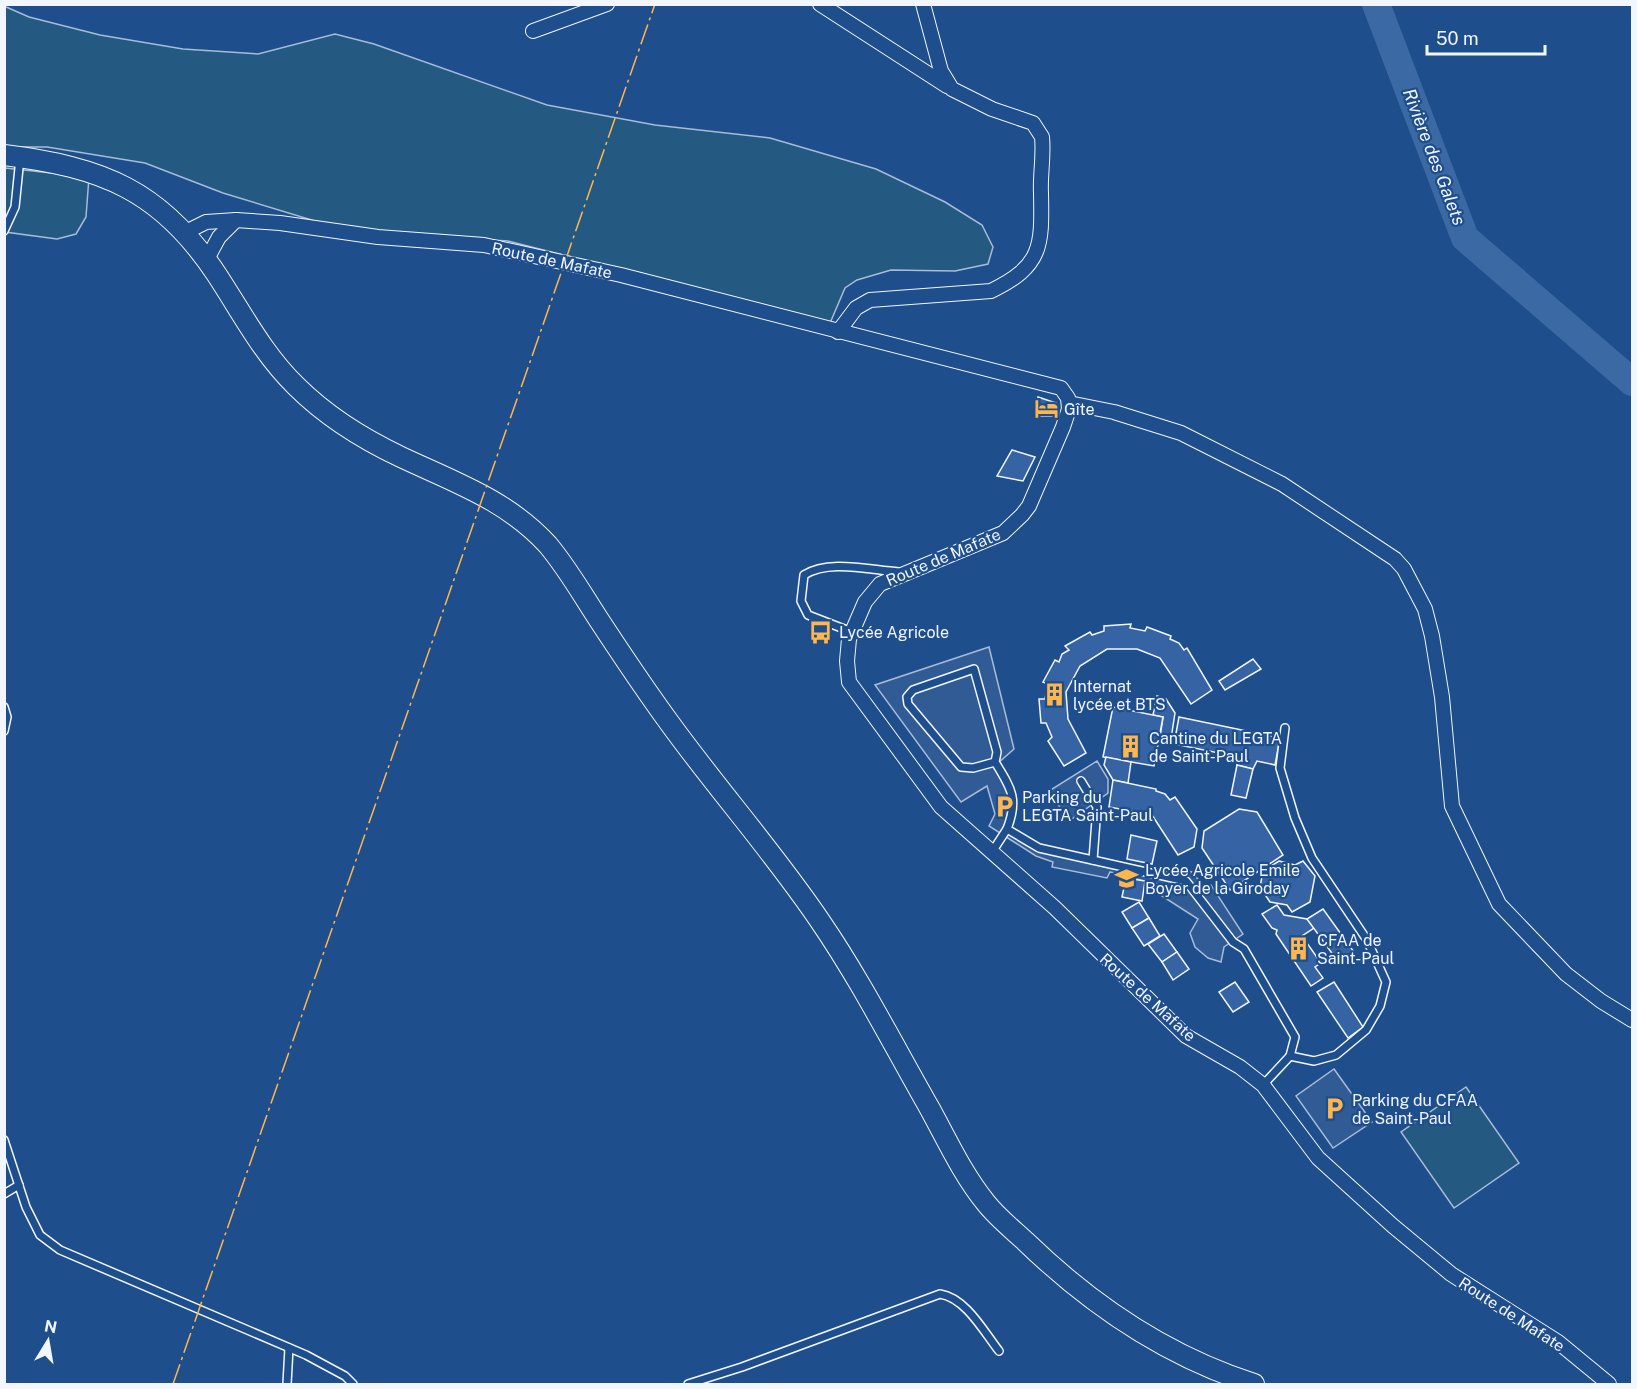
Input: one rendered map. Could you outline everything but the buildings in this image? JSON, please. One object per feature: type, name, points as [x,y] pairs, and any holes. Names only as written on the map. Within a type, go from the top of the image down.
[{"type":"main road","points":[[12,156],[78,168],[118,181],[140,194],[184,233],[206,261],[262,346],[291,382],[311,400],[341,424],[401,457],[491,498],[543,540],[569,571],[668,721],[819,919],[866,994],[985,1203],[1059,1274],[1134,1330],[1202,1366],[1254,1384]]},
{"type":"street","points":[[533,31],[607,4]]},
{"type":"street","points":[[820,4],[952,88],[992,109],[1033,123],[1042,137],[1042,237],[1039,248],[1030,263],[991,291],[870,300],[856,308],[838,332]]},
{"type":"street","points":[[923,4],[941,71],[952,88]]},
{"type":"street","points":[[206,261],[219,237],[236,220]]},
{"type":"street","name":"Route de Mafate","points":[[184,233],[206,222],[236,220],[280,223],[378,237],[484,245],[621,275],[838,332],[1054,385],[1066,394],[1069,403],[1063,427],[1029,506],[1003,533],[880,584],[865,602],[852,632],[847,661],[849,682],[941,807],[1055,909],[1186,1036],[1240,1067],[1263,1085],[1318,1158],[1393,1226],[1451,1274],[1558,1342],[1609,1384]]},
{"type":"street","points":[[1069,403],[1114,412],[1181,433],[1282,484],[1395,559],[1404,569],[1425,609],[1432,636],[1442,697],[1452,806],[1499,904],[1566,974],[1601,1001],[1632,1020]]},
{"type":"lane","points":[[4,231],[15,207],[12,156]]},
{"type":"lane","points":[[852,632],[808,615],[801,601],[804,575],[816,567],[904,573]]},
{"type":"lane","points":[[992,852],[1007,829],[1015,811],[1010,787],[995,762],[997,752],[975,669],[913,690],[907,697],[908,704],[960,767],[973,768],[995,762]]},
{"type":"lane","points":[[4,707],[8,717],[4,731]]},
{"type":"lane","points":[[1285,728],[1280,768],[1295,818],[1312,858],[1367,940],[1386,982],[1380,1006],[1366,1030],[1336,1055],[1314,1061],[1290,1056]]},
{"type":"lane","points":[[1081,781],[1097,807],[1093,860]]},
{"type":"lane","points":[[1007,829],[1040,848],[1186,881],[1233,942],[1244,948],[1292,1028],[1295,1037],[1290,1056],[1263,1085]]},
{"type":"lane","points":[[4,1140],[19,1185],[40,1235],[60,1250],[289,1348],[345,1376],[353,1384]]},
{"type":"lane","points":[[4,1194],[19,1185]]},
{"type":"lane","points":[[688,1384],[742,1367],[940,1294],[951,1295],[964,1307],[999,1351]]},
{"type":"lane","points":[[287,1384],[289,1348]]},
{"type":"shaded area","points":[[4,6],[29,17],[100,35],[183,49],[258,54],[335,34],[374,44],[547,105],[655,125],[770,138],[876,169],[945,202],[982,225],[993,247],[988,264],[955,271],[891,270],[857,280],[845,288],[830,323],[508,241],[397,234],[315,221],[223,193],[145,163],[47,147],[5,147]]},
{"type":"shaded area","points":[[5,168],[89,177],[86,217],[76,234],[57,239],[5,232]]},
{"type":"shaded area","name":"Parking du LEGTA Saint-Paul","points":[[989,647],[1014,749],[997,764],[1015,811],[1008,829],[1040,848],[1160,874],[1176,868],[1192,872],[1204,887],[1211,885],[1243,934],[1224,947],[1221,962],[1208,958],[1195,947],[1190,933],[1198,919],[1162,896],[1160,885],[1110,872],[1107,878],[1052,867],[1053,862],[1036,856],[989,826],[995,814],[987,786],[961,802],[875,685]]},
{"type":"shaded area","points":[[1097,761],[1108,779],[1108,793],[1069,821],[1049,791]]},
{"type":"shaded area","name":"Parking du CFAA de Saint-Paul","points":[[1334,1069],[1372,1122],[1333,1148],[1296,1096]]},
{"type":"shaded area","points":[[1466,1087],[1519,1163],[1454,1208],[1401,1132]]},
{"type":"waterway","name":"Rivière des Galets","points":[[1376,4],[1465,238],[1632,382]]},
{"type":"power","points":[[173,1384],[655,4]]},
{"type":"place","name":"Gîte","points":[[1046,409]]},
{"type":"place","name":"Lycée Agricole","points":[[821,632]]},
{"type":"place","name":"Internat lycée et BTS","points":[[1055,695]]},
{"type":"place","name":"Cantine du LEGTA de Saint-Paul","points":[[1131,747]]},
{"type":"place","name":"Parking du LEGTA Saint-Paul","points":[[1004,806]]},
{"type":"place","name":"Lycée Agricole Emile Boyer de la Giroday","points":[[1127,879]]},
{"type":"place","name":"CFAA de Saint-Paul","points":[[1299,949]]},
{"type":"place","name":"Parking du CFAA de Saint-Paul","points":[[1334,1109]]}]
